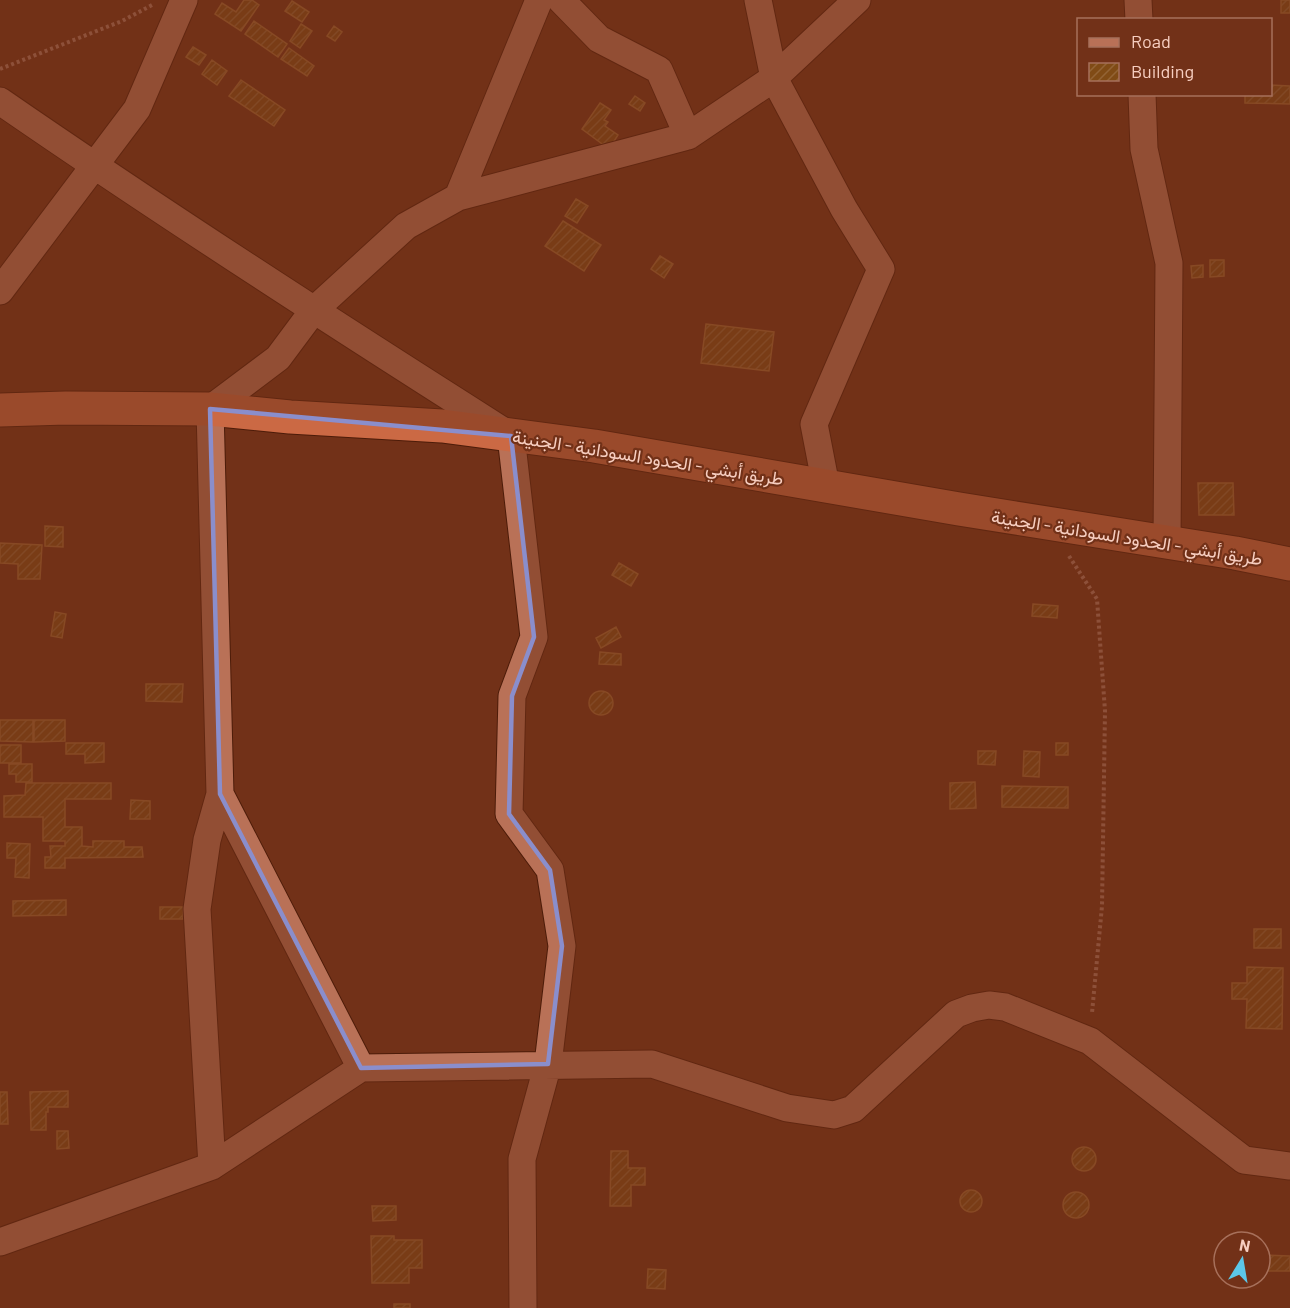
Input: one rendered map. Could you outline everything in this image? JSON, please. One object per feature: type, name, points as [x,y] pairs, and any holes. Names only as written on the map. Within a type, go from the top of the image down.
[{"type":"highway","name":"طريق أبشي - الحدود السودانية - الجنينة","points":[[0,410],[210,409],[290,417],[441,426],[594,446],[1290,564]]},
{"type":"street","points":[[0,291],[137,109],[184,0]]},
{"type":"street","points":[[458,197],[540,0]]},
{"type":"street","points":[[561,0],[599,39],[659,70],[688,136]]},
{"type":"street","points":[[758,0],[774,78],[844,208],[881,269],[814,424],[826,486]]},
{"type":"street","points":[[212,1166],[197,909],[207,840],[220,794],[210,409],[278,358],[313,311],[406,226],[458,197],[688,136],[774,78],[857,0]]},
{"type":"street","points":[[1138,0],[1139,18]]},
{"type":"street","points":[[1142,96],[1144,149],[1169,263],[1167,542]]},
{"type":"street","points":[[0,101],[313,311],[511,435],[534,637],[512,696],[509,814],[550,870],[562,946],[548,1064],[522,1159],[523,1308]]},
{"type":"street","points":[[220,794],[361,1068]]},
{"type":"street","points":[[0,1242],[212,1166],[361,1068],[652,1064],[787,1108],[834,1115],[853,1110],[956,1014],[989,1005],[1005,1007],[1090,1041],[1244,1160],[1290,1166]]},
{"type":"path","points":[[0,69],[122,21],[162,0]]},
{"type":"path","points":[[1049,523],[1097,599],[1105,711],[1102,883],[1090,1041]]},
{"type":"highlighted area","points":[[210,409],[511,436],[534,637],[512,696],[509,814],[550,870],[562,946],[548,1064],[361,1068],[220,794]]},
{"type":"building","points":[[244,0],[252,0],[259,5],[241,31],[215,14],[222,3],[236,12]]},
{"type":"building","points":[[1281,0],[1290,0],[1290,13],[1281,13]]},
{"type":"building","points":[[292,1],[309,12],[302,22],[285,11]]},
{"type":"building","points":[[254,21],[287,44],[278,57],[245,34]]},
{"type":"building","points":[[301,24],[312,31],[300,48],[290,41]]},
{"type":"building","points":[[334,26],[342,32],[335,41],[327,36]]},
{"type":"building","points":[[193,47],[206,55],[199,65],[186,57]]},
{"type":"building","points":[[289,48],[314,66],[307,76],[281,59]]},
{"type":"building","points":[[212,60],[227,71],[217,85],[202,74]]},
{"type":"building","points":[[241,80],[285,110],[274,126],[229,96]]},
{"type":"building","points":[[1272,85],[1290,86],[1290,104],[1245,103],[1245,96],[1272,96]]},
{"type":"building","points":[[635,96],[645,103],[640,111],[629,104]]},
{"type":"building","points":[[600,103],[611,110],[604,120],[608,122],[605,126],[618,135],[609,149],[582,129]]},
{"type":"building","points":[[576,199],[588,206],[577,223],[565,216]]},
{"type":"building","points":[[563,221],[601,245],[584,271],[545,246]]},
{"type":"building","points":[[660,256],[673,264],[664,278],[651,269]]},
{"type":"building","points":[[1210,260],[1224,260],[1224,276],[1210,277]]},
{"type":"building","points":[[1203,265],[1203,277],[1192,278],[1191,266]]},
{"type":"building","points":[[706,324],[774,332],[769,371],[701,363]]},
{"type":"building","points":[[1198,483],[1233,483],[1234,515],[1199,515]]},
{"type":"building","points":[[45,526],[63,527],[63,547],[45,546]]},
{"type":"building","points":[[0,543],[42,545],[40,579],[18,579],[18,564],[0,563]]},
{"type":"building","points":[[619,563],[638,574],[631,586],[612,575]]},
{"type":"building","points":[[1033,604],[1058,606],[1057,618],[1032,616]]},
{"type":"building","points":[[55,612],[66,614],[62,638],[51,636]]},
{"type":"building","points":[[616,627],[621,637],[601,648],[596,638]]},
{"type":"building","points":[[600,652],[621,654],[621,665],[599,664]]},
{"type":"building","points":[[146,684],[183,684],[182,702],[146,701]]},
{"type":"building","points":[[601,691],[606,692],[612,698],[612,708],[606,714],[601,715],[596,714],[590,708],[589,703],[590,698],[596,692]]},
{"type":"building","points":[[0,720],[33,720],[33,742],[0,741]]},
{"type":"building","points":[[34,720],[65,720],[65,741],[34,742]]},
{"type":"building","points":[[66,743],[104,743],[104,762],[85,763],[85,754],[66,754]]},
{"type":"building","points":[[1056,743],[1068,743],[1068,755],[1056,755]]},
{"type":"building","points":[[0,745],[21,745],[21,763],[0,763]]},
{"type":"building","points":[[978,751],[996,751],[995,765],[978,764]]},
{"type":"building","points":[[1024,751],[1040,752],[1039,777],[1023,776]]},
{"type":"building","points":[[9,764],[32,764],[32,782],[16,782],[16,774],[9,774]]},
{"type":"building","points":[[975,782],[976,808],[950,809],[950,783]]},
{"type":"building","points":[[26,783],[111,783],[111,799],[65,799],[65,827],[82,827],[82,846],[93,847],[93,841],[124,841],[124,847],[142,847],[143,857],[65,858],[65,868],[45,868],[45,857],[51,857],[50,846],[65,846],[65,841],[43,841],[43,817],[4,817],[4,796],[25,795]]},
{"type":"building","points":[[1002,786],[1068,787],[1068,808],[1002,807]]},
{"type":"building","points":[[131,800],[150,801],[150,819],[130,819]]},
{"type":"building","points":[[7,843],[30,844],[29,878],[15,877],[16,858],[7,858]]},
{"type":"building","points":[[66,900],[66,915],[13,916],[13,901]]},
{"type":"building","points":[[160,907],[183,907],[183,919],[160,919]]},
{"type":"building","points":[[1254,929],[1281,929],[1281,948],[1254,948]]},
{"type":"building","points":[[1247,967],[1283,968],[1282,1029],[1246,1028],[1247,999],[1232,999],[1232,983],[1247,983]]},
{"type":"building","points":[[68,1091],[68,1107],[48,1107],[46,1130],[31,1130],[30,1092]]},
{"type":"building","points":[[0,1092],[7,1092],[8,1124],[0,1124]]},
{"type":"building","points":[[57,1131],[68,1131],[69,1148],[57,1149]]},
{"type":"building","points":[[1084,1147],[1093,1150],[1096,1159],[1093,1168],[1084,1171],[1075,1168],[1072,1159],[1075,1150]]},
{"type":"building","points":[[611,1151],[628,1151],[628,1168],[645,1168],[645,1185],[631,1185],[631,1206],[610,1206]]},
{"type":"building","points":[[971,1190],[979,1193],[982,1201],[979,1209],[971,1212],[963,1209],[960,1201],[963,1193]]},
{"type":"building","points":[[1076,1192],[1085,1196],[1089,1205],[1085,1214],[1076,1218],[1067,1214],[1063,1205],[1067,1196]]},
{"type":"building","points":[[372,1206],[396,1206],[396,1220],[373,1221]]},
{"type":"building","points":[[371,1236],[394,1236],[394,1240],[422,1240],[422,1268],[409,1268],[409,1283],[372,1283]]},
{"type":"building","points":[[1272,1255],[1290,1256],[1290,1271],[1272,1271]]},
{"type":"building","points":[[648,1269],[666,1270],[665,1289],[647,1288]]},
{"type":"building","points":[[394,1304],[410,1304],[410,1308],[394,1308]]}]
